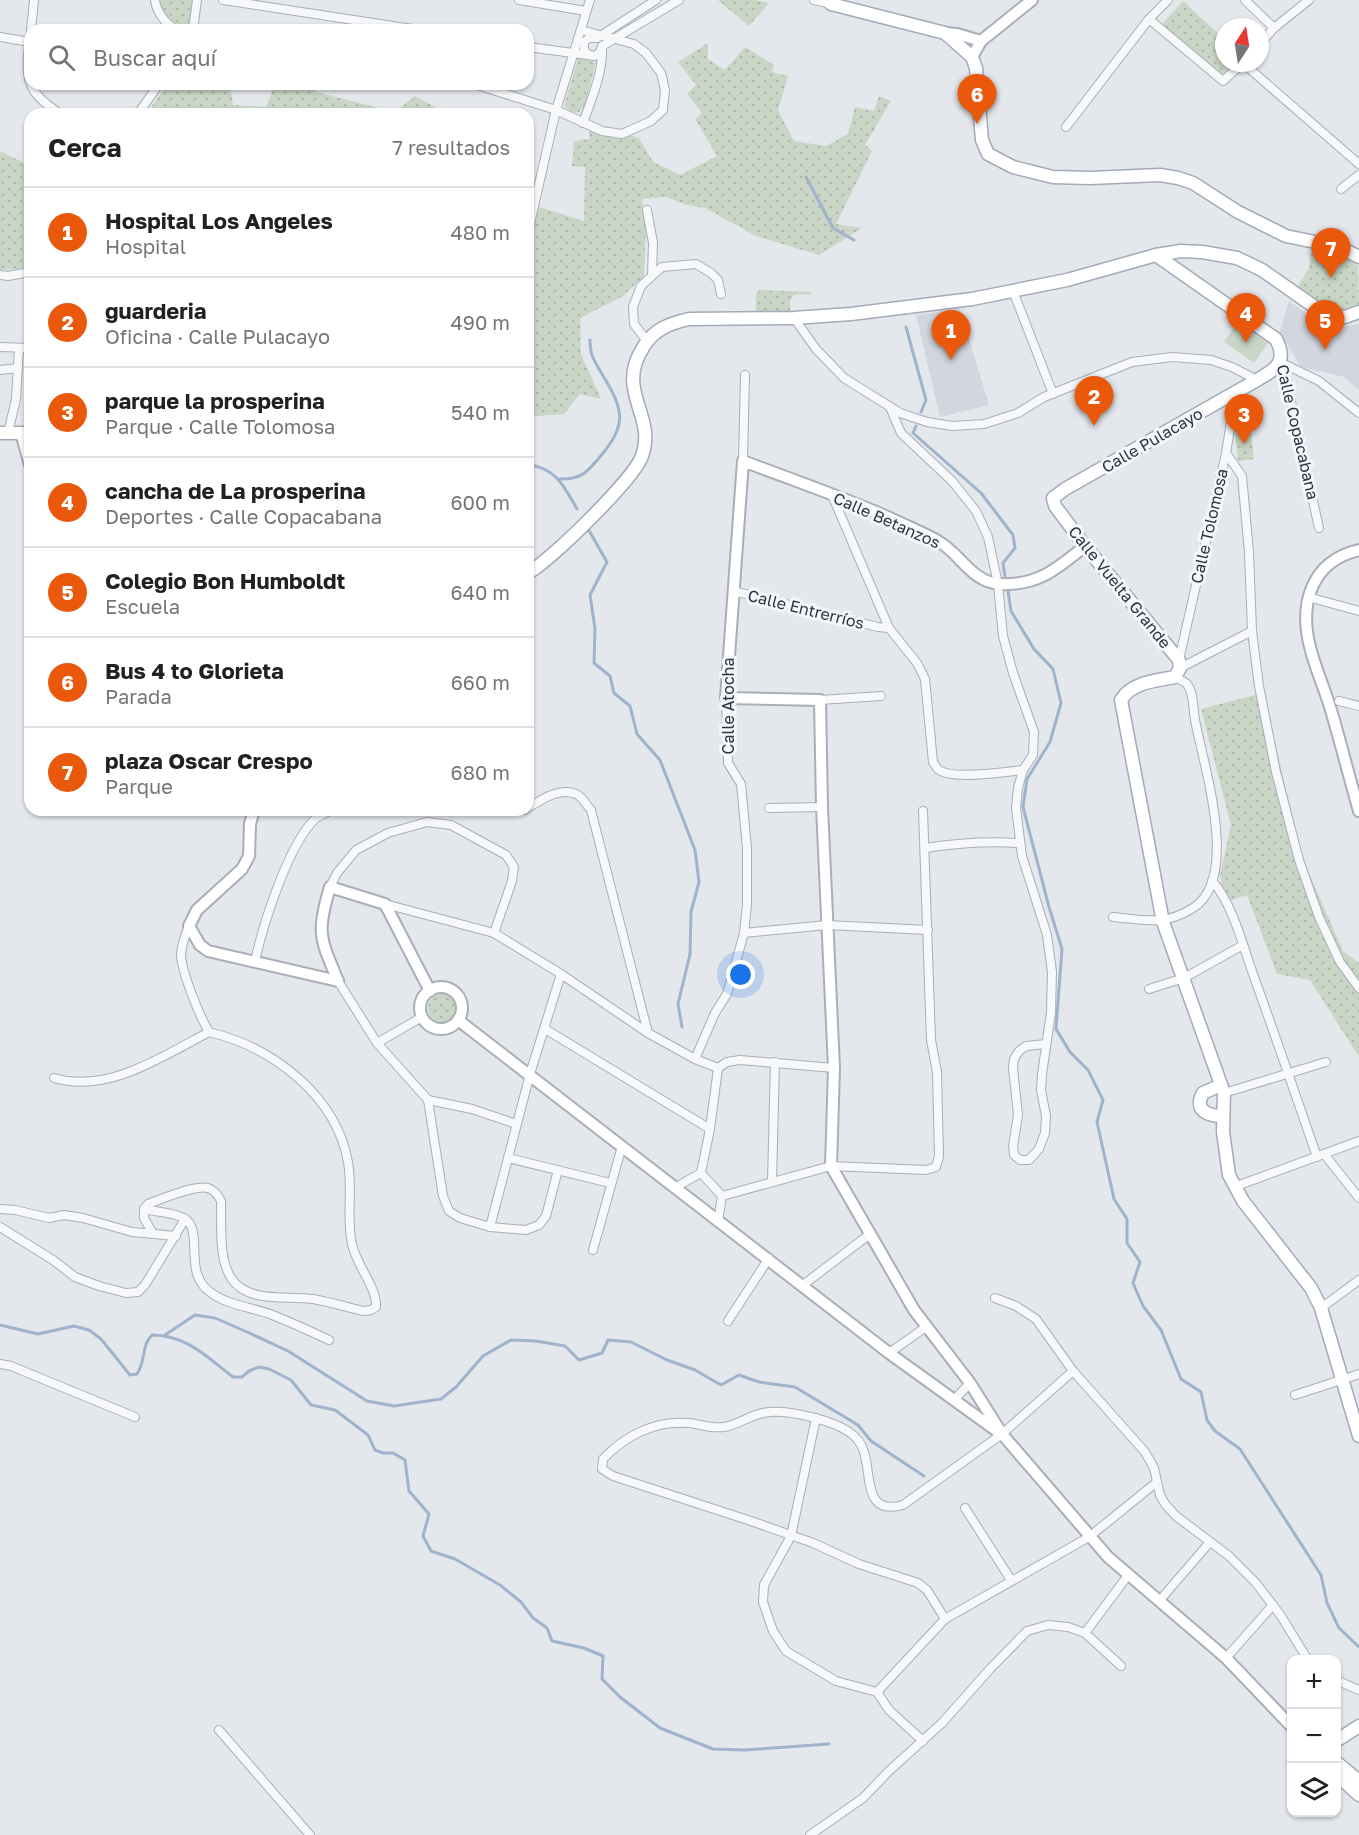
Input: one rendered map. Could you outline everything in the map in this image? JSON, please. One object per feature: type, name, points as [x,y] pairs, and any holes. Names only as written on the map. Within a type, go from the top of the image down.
[{"type":"main road","points":[[838,3],[945,33],[972,57],[976,68],[982,140],[988,154],[1013,167],[1053,177],[1160,175],[1178,178],[1192,183],[1238,212],[1286,237],[1339,247],[1356,257]]},
{"type":"main road","points":[[534,569],[571,538],[615,491],[642,457],[645,443],[644,428],[633,385],[632,371],[637,356],[647,341],[658,330],[673,323],[690,319],[794,318],[851,314],[972,299],[1067,280],[1156,255],[1181,251],[1237,258],[1262,270],[1319,310],[1335,317],[1345,317],[1359,312]]},
{"type":"main road","name":"Calle Copacabana","points":[[1156,255],[1276,339],[1282,351],[1280,362]]},
{"type":"main road","name":"Calle Pulacayo","points":[[1053,498],[1065,489],[1272,372],[1280,362]]},
{"type":"main road","name":"Calle Vuelta Grande","points":[[1053,498],[1055,506],[1178,668]]},
{"type":"main road","points":[[1178,668],[1136,686],[1126,692],[1121,700],[1163,922],[1223,1089],[1224,1149],[1229,1175],[1243,1201],[1311,1288],[1321,1308],[1359,1436]]},
{"type":"main road","points":[[1223,1089],[1206,1090],[1199,1101],[1205,1113],[1223,1116]]},
{"type":"main road","points":[[1341,1738],[1359,1726]]},
{"type":"main road","points":[[1337,1763],[1359,1781]]},
{"type":"main road","points":[[1341,1779],[1359,1795]]},
{"type":"street","points":[[32,24],[34,0]]},
{"type":"street","points":[[155,0],[155,8],[168,24]]},
{"type":"street","points":[[195,24],[197,0]]},
{"type":"street","points":[[222,0],[372,24]]},
{"type":"street","points":[[519,0],[586,11]]},
{"type":"street","points":[[534,206],[556,110],[590,0]]},
{"type":"street","points":[[600,37],[656,0]]},
{"type":"street","points":[[534,48],[591,56],[598,54],[614,39],[679,0]]},
{"type":"street","points":[[814,0],[838,3]]},
{"type":"street","points":[[972,57],[981,41],[1032,0]]},
{"type":"street","points":[[1066,127],[1149,19],[1168,0]]},
{"type":"street","points":[[1245,0],[1274,28]]},
{"type":"street","points":[[1269,34],[1309,0]]},
{"type":"street","points":[[1149,19],[1224,81],[1234,72]]},
{"type":"street","points":[[581,30],[600,37]]},
{"type":"street","points":[[945,33],[981,41]]},
{"type":"street","points":[[0,37],[24,40]]},
{"type":"street","points":[[493,90],[556,110],[602,131],[622,134],[651,121],[663,110],[665,90],[661,73],[646,53],[634,44],[591,37],[574,54]]},
{"type":"street","points":[[583,123],[602,57],[600,37]]},
{"type":"street","points":[[584,42],[584,50],[591,56]]},
{"type":"street","points":[[1253,72],[1359,164]]},
{"type":"street","points":[[33,90],[39,98],[53,108]]},
{"type":"street","points":[[142,108],[155,90]]},
{"type":"street","points":[[1341,189],[1359,175]]},
{"type":"street","points":[[647,210],[653,243],[652,275]]},
{"type":"street","points":[[647,341],[634,324],[633,307],[641,285],[662,267],[696,264],[718,280],[721,294]]},
{"type":"street","points":[[0,275],[24,273]]},
{"type":"street","points":[[1013,291],[1053,394]]},
{"type":"street","points":[[794,318],[816,349],[844,378],[900,413],[927,422],[952,426],[984,424],[1018,413],[1053,394],[1132,362],[1172,357],[1211,360],[1232,367],[1257,380]]},
{"type":"street","points":[[0,347],[24,348]]},
{"type":"street","points":[[19,348],[15,433],[24,452]]},
{"type":"street","points":[[1280,362],[1319,381],[1359,412]]},
{"type":"street","name":"Calle Copacabana","points":[[1280,362],[1286,379],[1319,528]]},
{"type":"street","points":[[0,370],[18,368]]},
{"type":"street","name":"Calle Atocha","points":[[695,1059],[715,1013],[727,994],[744,933],[747,905],[747,848],[741,784],[728,763],[726,698],[743,461],[745,375]]},
{"type":"street","name":"Calle Tolomosa","points":[[1178,668],[1226,453],[1236,392]]},
{"type":"street","points":[[890,407],[901,433],[952,481],[976,511],[988,537],[998,584],[1003,636],[1013,673],[1034,732],[1033,755],[1023,770],[1016,808],[1020,843],[1050,948],[1051,1013],[1041,1090],[1046,1116],[1045,1132],[1038,1149],[1029,1160],[1020,1160],[1014,1155],[1013,1146],[1018,1115],[1014,1059],[1026,1046],[1046,1044]]},
{"type":"street","points":[[1226,453],[1242,476],[1249,552],[1252,631],[1259,686],[1276,772],[1299,860],[1319,917],[1340,962],[1359,988]]},
{"type":"street","name":"Calle Betanzos","points":[[743,461],[879,513],[938,541],[954,553],[975,575],[982,580],[998,584]]},
{"type":"street","points":[[832,495],[889,628],[917,663],[925,679],[933,762],[939,770],[950,774],[990,774],[1023,770]]},
{"type":"street","points":[[998,584],[1031,581],[1053,572],[1085,546]]},
{"type":"street","points":[[1359,550],[1336,558],[1318,573],[1308,597],[1306,615],[1310,646],[1333,715],[1359,811]]},
{"type":"street","name":"Calle Entrerríos","points":[[733,591],[889,628]]},
{"type":"street","points":[[1308,597],[1359,611]]},
{"type":"street","points":[[1113,917],[1163,922],[1194,908],[1205,896],[1212,881],[1217,847],[1205,758],[1191,695],[1178,668],[1252,631]]},
{"type":"street","points":[[726,698],[820,700],[881,696]]},
{"type":"street","points":[[820,700],[822,807],[834,1068],[831,1166],[914,1310],[970,1383],[1002,1434],[1108,1557],[1226,1658],[1287,1722]]},
{"type":"street","points":[[1339,701],[1359,706]]},
{"type":"street","points":[[534,804],[548,796],[565,791],[579,796],[591,810],[648,1033]]},
{"type":"street","points":[[769,808],[822,807]]},
{"type":"street","points":[[722,1196],[831,1166],[926,1170],[936,1167],[939,1156],[937,1072],[931,1040],[923,811]]},
{"type":"street","points":[[209,1032],[201,1019],[181,957],[183,942],[197,910],[242,869],[249,856],[252,816]]},
{"type":"street","points":[[255,961],[260,939],[285,870],[301,837],[319,816]]},
{"type":"street","points":[[494,933],[512,881],[513,867],[506,855],[451,825],[428,822],[380,837],[356,850],[337,873],[321,916],[321,934],[338,981],[376,1043],[428,1100],[443,1196],[449,1211],[460,1218],[490,1227],[526,1230],[539,1225],[546,1216],[558,1170]]},
{"type":"street","points":[[925,848],[984,841],[1020,843]]},
{"type":"street","points":[[1212,881],[1227,905],[1243,945],[1289,1075],[1321,1156],[1359,1198]]},
{"type":"street","points":[[330,887],[494,933],[561,974],[648,1033],[695,1059],[718,1068]]},
{"type":"street","points":[[385,904],[430,991]]},
{"type":"street","points":[[744,933],[827,925],[928,930]]},
{"type":"street","points":[[189,926],[200,945],[208,951],[338,981]]},
{"type":"street","points":[[1149,989],[1184,978],[1243,945]]},
{"type":"street","points":[[490,1227],[530,1074],[561,974]]},
{"type":"street","points":[[444,988],[456,994],[462,1007],[458,1020],[453,1025],[440,1029],[433,1027],[422,1017],[420,1005],[430,991],[444,988]]},
{"type":"street","points":[[376,1043],[422,1017]]},
{"type":"street","points":[[458,1020],[718,1222],[769,1258],[889,1353],[1002,1434]]},
{"type":"street","points":[[545,1029],[710,1129]]},
{"type":"street","points":[[54,1078],[68,1082],[108,1080],[150,1063],[209,1032],[234,1038],[296,1076],[321,1100],[342,1138],[349,1164],[351,1240],[354,1255],[374,1294],[376,1307],[363,1311],[312,1299],[260,1296],[243,1290],[231,1278],[224,1256],[221,1201],[217,1193],[207,1188],[197,1188],[148,1204],[144,1209],[144,1218],[153,1234]]},
{"type":"street","points":[[674,1188],[701,1173],[710,1129],[718,1068],[727,1062],[740,1060],[834,1068]]},
{"type":"street","points":[[772,1182],[775,1062]]},
{"type":"street","points":[[1223,1089],[1289,1075],[1326,1062]]},
{"type":"street","points":[[428,1100],[472,1109],[516,1124]]},
{"type":"street","points":[[1234,1187],[1359,1141]]},
{"type":"street","points":[[593,1250],[622,1146]]},
{"type":"street","points":[[508,1158],[610,1183]]},
{"type":"street","points":[[701,1173],[722,1196]]},
{"type":"street","points":[[718,1222],[722,1196]]},
{"type":"street","points":[[0,1209],[49,1218],[64,1215],[132,1232],[176,1236]]},
{"type":"street","points":[[144,1209],[174,1215],[185,1219],[191,1226],[194,1236],[194,1268],[199,1281],[209,1292],[225,1301],[292,1323],[329,1341]]},
{"type":"street","points":[[0,1227],[53,1260],[75,1277],[126,1293],[138,1292],[145,1285],[185,1219]]},
{"type":"street","points":[[802,1285],[870,1234]]},
{"type":"street","points":[[728,1321],[769,1258]]},
{"type":"street","points":[[1321,1308],[1359,1280]]},
{"type":"street","points":[[994,1298],[1016,1306],[1036,1319],[1073,1371],[1145,1452],[1154,1468],[1156,1482],[1165,1504],[1176,1516],[1229,1556],[1256,1583],[1305,1655]]},
{"type":"street","points":[[889,1353],[926,1327]]},
{"type":"street","points":[[0,1364],[11,1366],[135,1417]]},
{"type":"street","points":[[945,1619],[927,1590],[918,1583],[860,1564],[813,1543],[613,1476],[602,1469],[603,1459],[611,1450],[638,1433],[664,1423],[690,1423],[709,1428],[725,1427],[762,1413],[782,1412],[816,1418],[847,1431],[856,1438],[864,1450],[874,1499],[882,1506],[892,1508],[903,1505],[1002,1434],[1073,1371]]},
{"type":"street","points":[[1295,1395],[1359,1374]]},
{"type":"street","points":[[955,1399],[970,1383]]},
{"type":"street","points":[[816,1418],[791,1536],[764,1585],[763,1602],[773,1631],[786,1651],[836,1681],[877,1692],[890,1710],[923,1741]]},
{"type":"street","points":[[877,1692],[945,1619],[1089,1537],[1156,1482]]},
{"type":"street","points":[[965,1508],[1011,1580]]},
{"type":"street","points":[[1160,1600],[1210,1542]]},
{"type":"street","points":[[1085,1634],[1129,1574]]},
{"type":"street","points":[[1226,1658],[1273,1605]]},
{"type":"street","points":[[810,1835],[863,1798],[942,1723],[1026,1631],[1048,1625],[1068,1627],[1085,1634],[1121,1666]]},
{"type":"street","points":[[1341,1682],[1359,1690]]},
{"type":"street","points":[[219,1730],[310,1835]]},
{"type":"shaded area","points":[[1289,301],[1313,318],[1329,324],[1342,327],[1359,324],[1359,390],[1344,377],[1301,367],[1280,332]]},
{"type":"shaded area","points":[[960,309],[989,405],[940,417],[916,315]]},
{"type":"green space","points":[[158,0],[193,0],[191,24],[174,24],[169,21],[159,6]]},
{"type":"green space","points":[[718,0],[754,0],[769,3],[749,26]]},
{"type":"green space","points":[[1183,1],[1215,31],[1215,71],[1162,24]]},
{"type":"green space","points":[[708,43],[708,59],[725,70],[745,47],[774,65],[772,72],[788,76],[778,110],[794,141],[826,146],[848,134],[855,107],[874,111],[879,96],[891,101],[865,145],[872,151],[836,224],[862,228],[819,255],[756,236],[705,208],[687,205],[666,197],[642,199],[646,222],[644,276],[623,296],[580,318],[581,354],[601,399],[580,394],[564,414],[534,417],[534,227],[539,207],[584,221],[585,167],[572,166],[574,141],[590,139],[588,123],[639,138],[653,162],[680,175],[717,156],[695,119],[702,113],[687,94],[696,85],[678,62]]},
{"type":"green space","points":[[578,58],[596,62],[585,105],[579,112],[572,113],[564,106]]},
{"type":"green space","points":[[163,90],[231,90],[233,105],[266,107],[273,90],[316,90],[316,92],[379,108],[151,108]]},
{"type":"green space","points":[[415,96],[435,108],[400,108]]},
{"type":"green space","points":[[0,151],[24,163],[24,268],[0,270]]},
{"type":"green space","points":[[1312,245],[1344,255],[1358,266],[1359,306],[1342,311],[1326,308],[1297,288],[1309,268]]},
{"type":"green space","points":[[760,290],[810,292],[812,294],[794,295],[790,300],[790,314],[756,314],[756,293]]},
{"type":"green space","points":[[1238,322],[1268,343],[1254,363],[1224,342]]},
{"type":"green space","points":[[1249,415],[1254,459],[1238,461],[1234,429],[1237,416]]},
{"type":"green space","points":[[1263,693],[1303,860],[1343,951],[1359,963],[1359,1057],[1310,980],[1277,974],[1247,895],[1225,902],[1220,875],[1231,825],[1201,709]]},
{"type":"green space","points":[[443,993],[449,994],[457,1002],[457,1014],[449,1022],[443,1023],[437,1022],[429,1014],[428,1008],[429,1002],[437,994]]},
{"type":"waterway","points":[[806,177],[833,228],[854,240]]},
{"type":"waterway","points":[[906,327],[926,400],[921,412]]},
{"type":"waterway","points":[[560,479],[574,478],[587,471],[615,436],[620,417],[615,398],[593,358],[590,340]]},
{"type":"waterway","points":[[916,426],[913,433],[981,493],[1013,535],[1015,548],[1003,563],[1005,576]]},
{"type":"waterway","points":[[534,466],[553,474],[564,486],[577,509]]},
{"type":"waterway","points":[[587,527],[607,562],[590,595],[595,629],[594,663],[610,676],[614,693],[630,706],[637,734],[660,760],[695,850],[699,882],[691,912],[690,954],[678,1004],[682,1027]]},
{"type":"waterway","points":[[1008,591],[1011,611],[1034,649],[1053,669],[1061,703],[1050,742],[1027,779],[1023,807],[1062,949],[1056,1029],[1070,1052],[1088,1070],[1103,1100],[1097,1122],[1114,1199],[1127,1219],[1127,1243],[1140,1262],[1133,1283],[1143,1306],[1161,1330],[1181,1379],[1201,1392],[1207,1420],[1215,1431],[1240,1449],[1321,1575],[1327,1603],[1339,1628],[1359,1647]]},
{"type":"waterway","points":[[165,1335],[195,1315],[215,1318],[288,1351],[367,1401],[394,1406],[441,1399],[456,1387],[483,1356],[511,1340],[565,1346],[579,1360],[602,1353],[608,1340],[631,1342],[667,1360],[695,1370],[721,1385],[739,1375],[759,1382],[795,1387],[858,1425],[871,1441],[924,1476]]},
{"type":"waterway","points":[[0,1325],[38,1334],[74,1326],[89,1330],[101,1339],[130,1375],[137,1374],[140,1369],[146,1344],[152,1335],[165,1336],[186,1343],[206,1355],[233,1377],[242,1377],[259,1367],[269,1369],[291,1380],[311,1405],[335,1410],[368,1435],[375,1450],[393,1453],[405,1460],[409,1491],[429,1514],[423,1536],[431,1551],[455,1559],[500,1585],[521,1602],[533,1618],[547,1628],[552,1641],[584,1648],[603,1656],[602,1679],[620,1697],[660,1728],[713,1749],[745,1750],[829,1744]]},
{"type":"place","name":"Bus 4 to Glorieta","points":[[977,124]]},
{"type":"place","name":"plaza Oscar Crespo","points":[[1331,278]]},
{"type":"place","name":"cancha de La prosperina","points":[[1246,343]]},
{"type":"place","name":"Colegio Bon Humboldt","points":[[1325,350]]},
{"type":"place","name":"Hospital Los Angeles","points":[[951,360]]},
{"type":"place","name":"guarderia","points":[[1094,426]]},
{"type":"place","name":"parque la prosperina","points":[[1244,444]]}]
